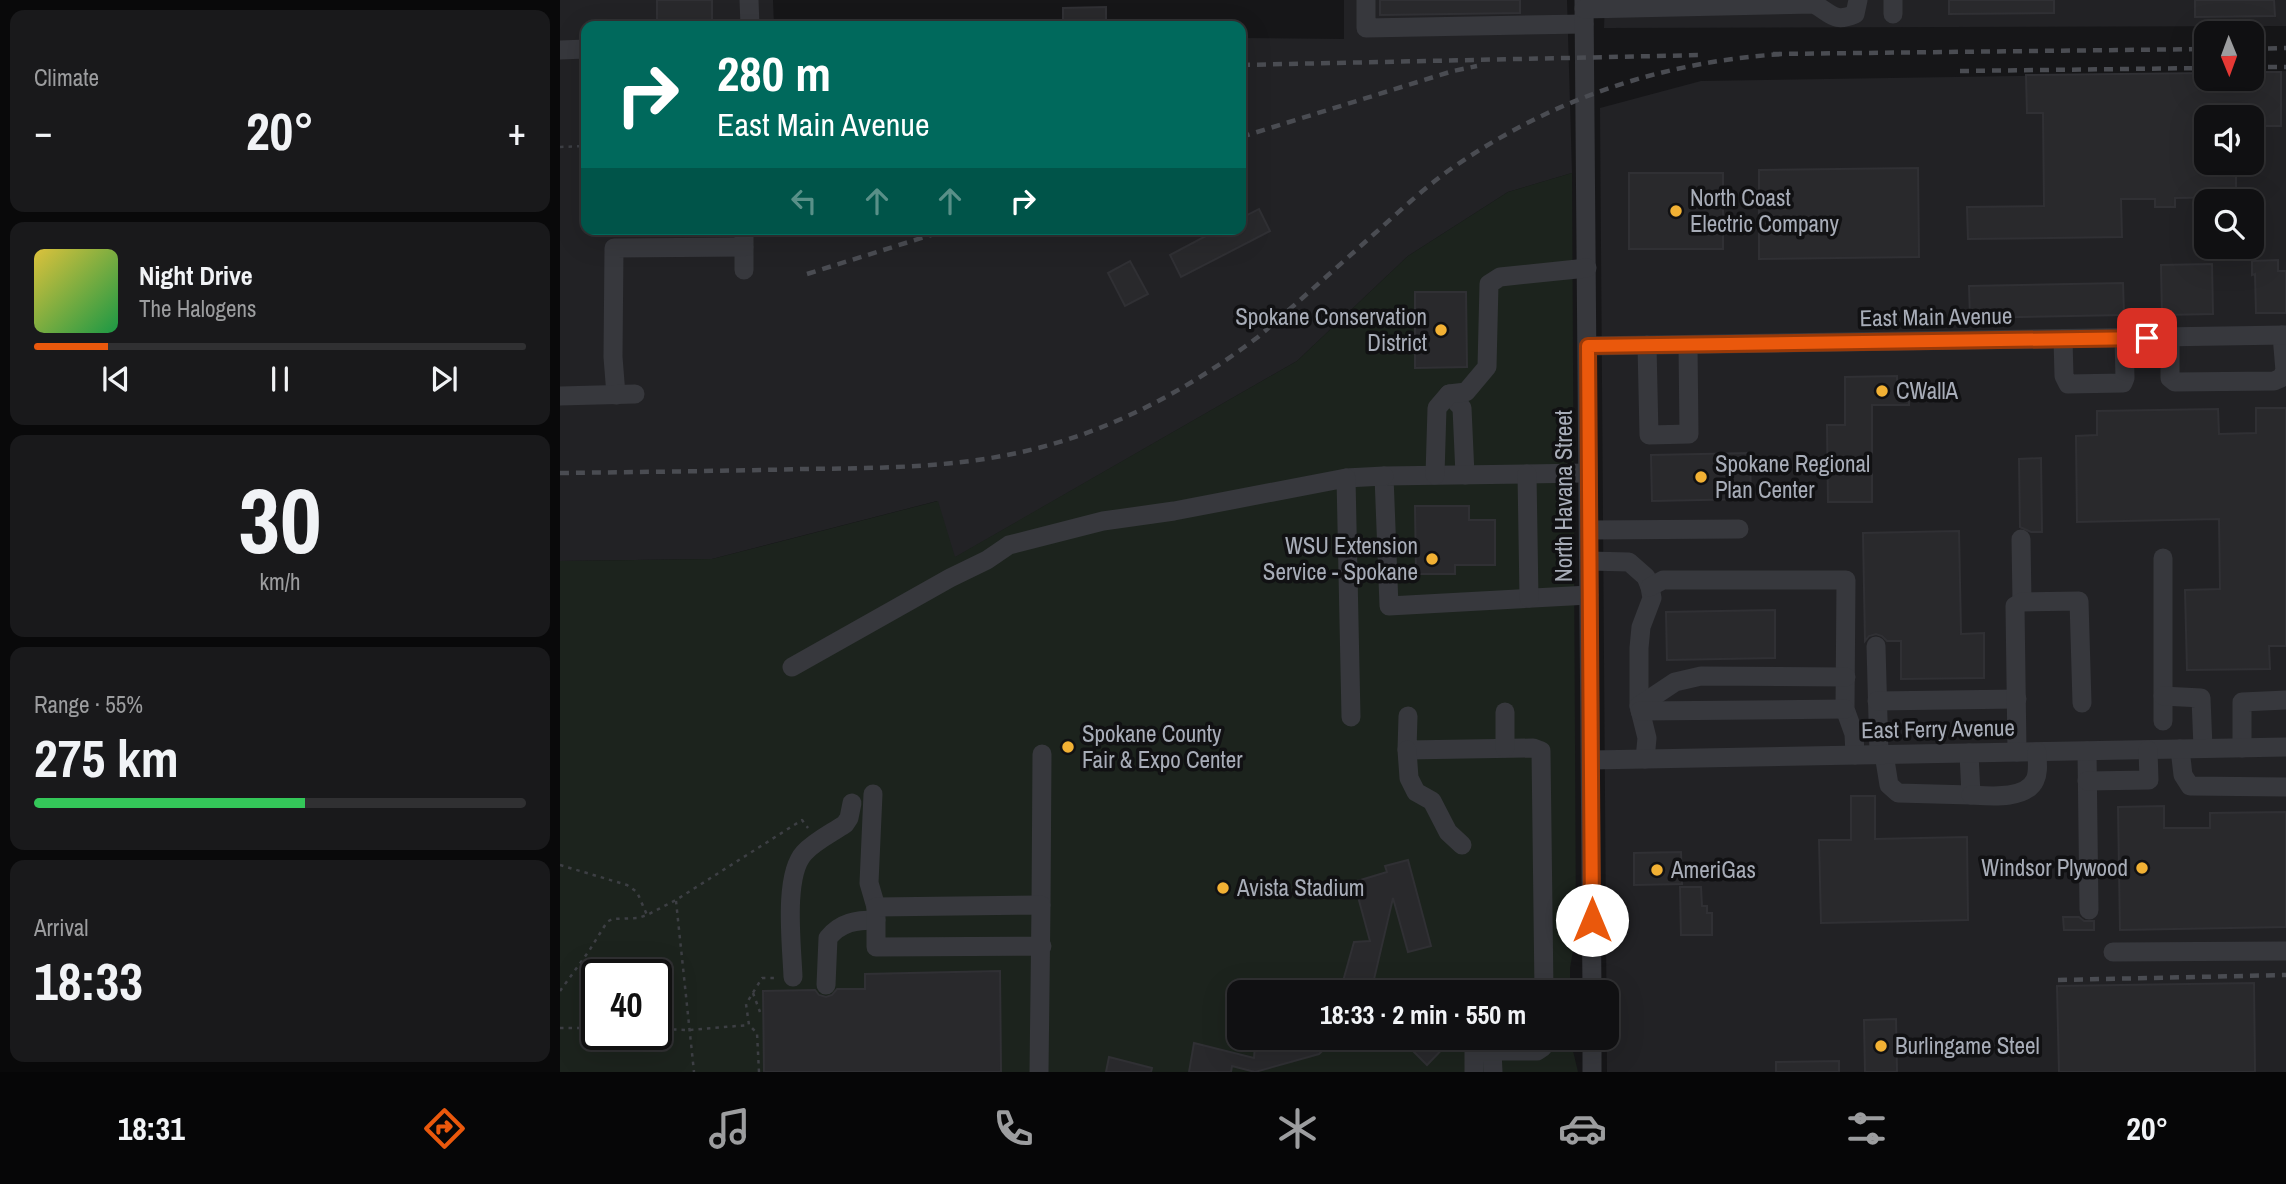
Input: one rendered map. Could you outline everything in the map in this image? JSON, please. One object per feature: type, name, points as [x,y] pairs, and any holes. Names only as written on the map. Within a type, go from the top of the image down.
[{"type":"street","points":[[749,0],[750,21]]},
{"type":"street","points":[[1366,0],[1366,28],[1584,11],[1815,4],[1833,18],[1844,19],[1855,14],[1858,0]]},
{"type":"street","name":"North Havana Street","points":[[1584,11],[1592,980]]},
{"type":"street","points":[[560,50],[581,49]]},
{"type":"street","points":[[560,396],[626,395],[613,357],[614,248],[744,238],[744,270]]},
{"type":"street","points":[[1435,475],[1437,408],[1449,394],[1466,393],[1487,367],[1488,290],[1493,279],[1587,268]]},
{"type":"street","points":[[2171,338],[2170,378],[2175,382],[2262,381],[2281,378],[2285,371],[2284,335]]},
{"type":"street","name":"East Main Avenue","points":[[1588,346],[2284,335]]},
{"type":"street","points":[[2063,339],[2064,376],[2068,384],[2096,384],[2123,383],[2124,338]]},
{"type":"street","points":[[1647,345],[1649,435],[1689,434],[1688,345]]},
{"type":"street","points":[[1449,394],[1462,408],[1465,475]]},
{"type":"street","points":[[792,667],[987,560],[1009,545],[1103,521],[1346,478],[1588,473]]},
{"type":"street","points":[[1527,474],[1529,598]]},
{"type":"street","points":[[1384,476],[1389,606],[1590,595]]},
{"type":"street","points":[[1346,478],[1351,717]]},
{"type":"street","points":[[1589,530],[1739,528]]},
{"type":"street","points":[[2021,539],[2022,602]]},
{"type":"street","points":[[2163,558],[2163,721]]},
{"type":"street","points":[[1589,561],[1629,562],[1646,577],[1650,587],[1652,598],[1642,627],[1639,648],[1640,708],[1647,738],[1645,759]]},
{"type":"street","points":[[1650,587],[1664,580],[1846,580],[1846,709],[1854,734],[1855,755]]},
{"type":"street","points":[[1876,646],[1881,755],[1889,785],[1898,793],[2001,795],[2027,790],[2036,777],[2027,752],[2017,699],[2015,606],[2022,602],[2079,601],[2081,703]]},
{"type":"street","points":[[1640,708],[1675,682],[1701,676],[1846,677]]},
{"type":"street","points":[[2163,696],[2202,698],[2203,748]]},
{"type":"street","points":[[1877,701],[2017,699]]},
{"type":"street","points":[[2242,748],[2242,702],[2286,700]]},
{"type":"street","points":[[1640,708],[1846,709]]},
{"type":"street","points":[[1505,712],[1505,748]]},
{"type":"street","points":[[1408,716],[1409,778],[1416,792],[1433,801],[1448,832],[1462,845]]},
{"type":"street","name":"East Ferry Avenue","points":[[1591,760],[2286,747]]},
{"type":"street","points":[[1407,750],[1538,748],[1542,755],[1544,980]]},
{"type":"street","points":[[2180,749],[2183,775],[2190,786],[2286,787]]},
{"type":"street","points":[[2087,781],[2149,780],[2148,750]]},
{"type":"street","points":[[2087,751],[2089,911]]},
{"type":"street","points":[[1969,752],[1971,795]]},
{"type":"street","points":[[1039,1072],[1042,754]]},
{"type":"street","points":[[873,794],[869,883],[876,914],[876,947],[1042,946]]},
{"type":"street","points":[[793,977],[792,908],[796,867],[804,853],[845,824],[852,803]]},
{"type":"street","points":[[826,985],[828,938],[834,930],[845,924],[876,914],[1041,905]]},
{"type":"street","points":[[2113,952],[2286,951]]},
{"type":"street","points":[[1483,1051],[1539,1050]]},
{"type":"street","points":[[1592,1050],[1592,1072]]},
{"type":"street","points":[[1474,1072],[1483,1051]]},
{"type":"street","points":[[1483,1051],[1493,1072]]},
{"type":"path","points":[[560,147],[581,146]]},
{"type":"path","points":[[560,990],[607,922],[612,919],[638,918],[676,900],[802,820],[818,842]]},
{"type":"path","points":[[560,865],[627,885],[637,892],[647,915]]},
{"type":"path","points":[[676,900],[694,1072]]},
{"type":"path","points":[[759,1072],[757,1033],[750,1025],[747,1003],[762,978],[793,977]]},
{"type":"path","points":[[753,993],[760,1012]]},
{"type":"path","points":[[672,1029],[750,1025]]},
{"type":"path","points":[[560,1028],[581,1028]]},
{"type":"shaded area","points":[[560,0],[773,0],[774,21],[581,21],[581,235],[1246,235],[1246,38],[1344,39],[1344,0],[1567,0],[1572,173],[1508,192],[1408,256],[1297,361],[954,558],[937,501],[712,559],[560,561]]},
{"type":"shaded area","points":[[1605,0],[2286,0],[2286,26],[2264,26],[2264,21],[2194,21],[2194,26],[1604,28]]},
{"type":"shaded area","points":[[2286,71],[2286,1072],[1607,1072],[1607,1050],[1619,1050],[1619,980],[1606,980],[1600,108],[1701,81],[2194,73],[2194,91],[2264,91],[2264,72]]},
{"type":"shaded area","name":"Spokane County Fair & Expo Center","points":[[1572,173],[1576,934],[1570,980],[1227,980],[1227,1050],[1573,1050],[1578,1072],[560,1072],[560,561],[712,559],[938,501],[955,557],[1297,361],[1408,256],[1508,192]]},
{"type":"building","points":[[657,0],[712,0],[712,21],[657,21]]},
{"type":"building","points":[[1380,0],[1520,0],[1520,13],[1380,15]]},
{"type":"building","points":[[1949,0],[2054,0],[2054,13],[1949,14]]},
{"type":"building","points":[[2195,0],[2274,0],[2275,16],[2195,17]]},
{"type":"building","points":[[1106,7],[1106,21],[1063,21],[1063,8]]},
{"type":"building","points":[[2264,72],[2281,72],[2281,126],[2264,126],[2264,105],[2194,105],[2194,175],[2236,175],[2236,189],[2194,189],[2194,198],[2175,198],[2175,207],[2155,207],[2155,199],[2121,199],[2122,237],[1968,239],[1967,207],[2044,206],[2043,113],[2027,113],[2026,75],[2194,73],[2194,91],[2264,91]]},
{"type":"building","points":[[1918,168],[1919,257],[1759,259],[1759,170]]},
{"type":"building","name":"North Coast Electric Company","points":[[1629,173],[1723,173],[1723,249],[1629,249]]},
{"type":"building","points":[[1259,209],[1270,231],[1181,277],[1170,255],[1208,235],[1246,235],[1246,216]]},
{"type":"building","points":[[2278,260],[2278,271],[2286,271],[2286,313],[2256,313],[2252,261]]},
{"type":"building","points":[[1130,261],[1148,294],[1125,306],[1108,273]]},
{"type":"building","points":[[2212,264],[2213,314],[2162,315],[2161,265]]},
{"type":"building","points":[[2123,283],[2124,315],[1970,318],[1969,286]]},
{"type":"building","name":"Spokane Conservation District","points":[[1415,292],[1466,292],[1467,367],[1415,368]]},
{"type":"building","points":[[1897,376],[1897,392],[1909,392],[1909,405],[1872,405],[1872,502],[1828,502],[1827,425],[1845,425],[1845,377]]},
{"type":"building","points":[[2256,408],[2286,408],[2286,646],[2269,646],[2270,669],[2187,670],[2185,590],[2220,589],[2219,519],[2077,522],[2076,436],[2097,435],[2097,411],[2218,409],[2219,434],[2256,433]]},
{"type":"building","name":"Spokane Regional Plan Center","points":[[1750,453],[1751,499],[1652,501],[1651,455]]},
{"type":"building","points":[[2041,458],[2042,532],[2031,532],[2020,527],[2019,459]]},
{"type":"building","points":[[1415,506],[1469,506],[1469,520],[1495,520],[1495,565],[1455,565],[1455,574],[1416,574]]},
{"type":"building","points":[[1959,531],[1961,634],[1984,633],[1984,678],[1901,679],[1901,641],[1887,641],[1876,634],[1865,641],[1863,533]]},
{"type":"building","points":[[1775,610],[1775,658],[1667,660],[1666,612]]},
{"type":"building","points":[[1851,796],[1875,796],[1875,839],[1967,837],[1968,920],[1821,923],[1819,840],[1851,840]]},
{"type":"building","points":[[2164,806],[2164,828],[2210,828],[2210,813],[2286,812],[2286,927],[2120,930],[2118,807]]},
{"type":"building","points":[[1681,852],[1682,884],[1634,885],[1634,853]]},
{"type":"building","points":[[1408,860],[1431,946],[1408,952],[1393,898],[1374,980],[1343,980],[1354,942],[1370,941],[1354,882],[1387,872],[1385,866]]},
{"type":"building","points":[[1680,887],[1701,887],[1702,906],[1707,906],[1707,913],[1712,913],[1712,935],[1681,935]]},
{"type":"building","points":[[2063,917],[2094,921],[2094,930],[2064,930]]},
{"type":"building","points":[[1000,971],[1001,1072],[764,1072],[763,991],[815,990],[826,997],[837,989],[865,989],[865,974]]},
{"type":"building","points":[[2254,983],[2255,1072],[2059,1072],[2057,986]]},
{"type":"building","name":"Burlingame Steel","points":[[1896,1019],[1897,1072],[1865,1072],[1864,1020]]},
{"type":"building","points":[[1194,1043],[1254,1058],[1255,1050],[1323,1050],[1319,1054],[1255,1072],[1232,1066],[1231,1072],[1189,1072]]},
{"type":"building","points":[[1412,1050],[1441,1050],[1427,1065]]},
{"type":"building","points":[[1109,1057],[1152,1068],[1151,1072],[1106,1072]]},
{"type":"building","points":[[1839,1061],[1839,1072],[1776,1072],[1776,1062]]},
{"type":"railway","points":[[2264,49],[2286,48]]},
{"type":"railway","points":[[1773,54],[2194,49]]},
{"type":"railway","points":[[560,473],[924,466],[1013,454],[1071,438],[1155,403],[1233,355],[1258,337],[1434,182],[1493,142],[1531,121],[1571,103],[1652,75],[1694,65],[1782,54]]},
{"type":"railway","points":[[1246,65],[1703,55]]},
{"type":"railway","points":[[1246,135],[1453,71],[1477,66]]},
{"type":"railway","points":[[2264,67],[2286,67]]},
{"type":"railway","points":[[1960,71],[2194,68]]},
{"type":"railway","points":[[807,274],[931,235]]},
{"type":"railway","points":[[2058,980],[2286,975]]},
{"type":"place","name":"North Coast Electric Company","points":[[1676,211]]},
{"type":"place","name":"Spokane Conservation District","points":[[1441,330]]},
{"type":"place","name":"CWallA","points":[[1882,391]]},
{"type":"place","name":"Spokane Regional Plan Center","points":[[1701,477]]},
{"type":"place","name":"WSU Extension Service - Spokane","points":[[1432,559]]},
{"type":"place","name":"Spokane County Fair & Expo Center","points":[[1068,747]]},
{"type":"place","name":"Windsor Plywood","points":[[2142,868]]},
{"type":"place","name":"AmeriGas","points":[[1657,870]]},
{"type":"place","name":"Avista Stadium","points":[[1223,888]]},
{"type":"place","name":"Burlingame Steel","points":[[1881,1046]]},
{"type":"route","points":[[1592,920],[1588,346],[2147,338]]}]
